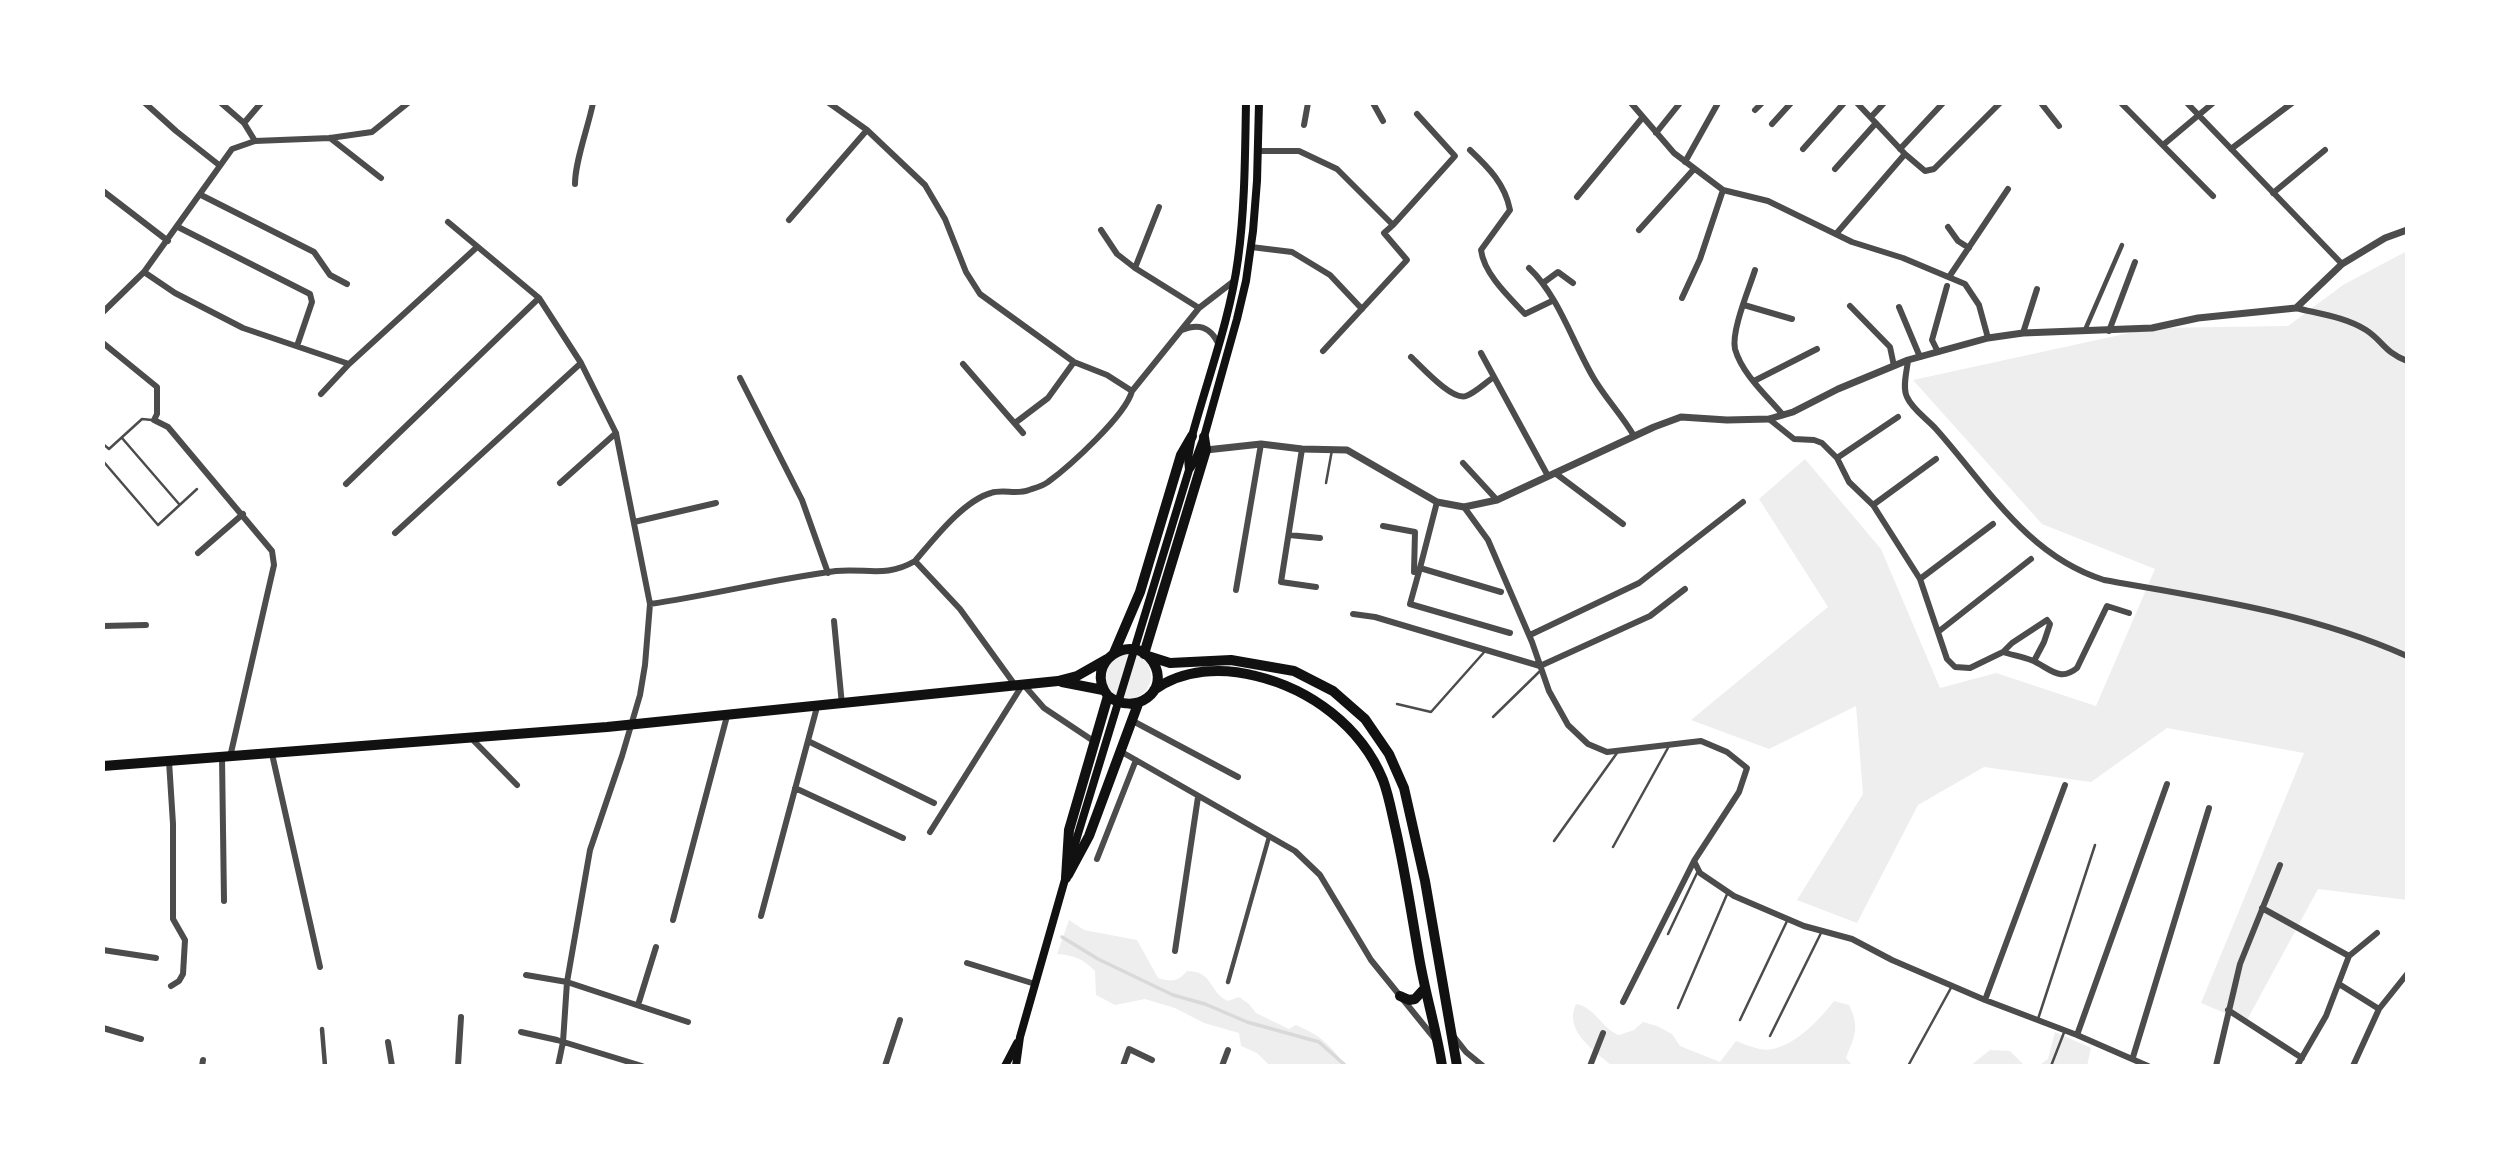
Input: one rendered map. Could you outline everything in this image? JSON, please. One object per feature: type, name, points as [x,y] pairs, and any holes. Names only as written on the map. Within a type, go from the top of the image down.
[{"type":"main road","points":[[1188,472],[1192,436],[1234,281],[1242,216],[1246,103]]},
{"type":"main road","points":[[1016,1066],[1020,1037],[1078,834],[1188,472],[1204,437],[1237,319],[1251,247],[1259,103]]},
{"type":"main road","points":[[1066,878],[1069,830],[1095,742],[1106,693],[1100,674],[1140,592],[1181,455],[1192,436]]},
{"type":"main road","points":[[1066,878],[1089,836],[1138,704],[1154,690],[1156,668],[1146,655],[1150,629],[1206,450],[1204,437]]},
{"type":"main road","points":[[103,766],[632,725],[1058,681],[1077,676],[1110,656],[1131,649],[1156,660],[1175,663],[1230,660],[1294,671],[1333,691],[1365,719],[1389,754],[1404,788],[1425,881],[1457,1066]]},
{"type":"main road","points":[[1154,690],[1181,675],[1209,671],[1240,672],[1275,681],[1304,694],[1331,711],[1352,732],[1382,779],[1390,804],[1403,861],[1424,989],[1442,1066]]},
{"type":"main road","points":[[1058,681],[1106,693],[1122,704],[1138,704]]},
{"type":"main road","points":[[1400,996],[1409,1000],[1415,999],[1424,989]]},
{"type":"main road","points":[[1005,1066],[1020,1037]]},
{"type":"street","points":[[145,103],[219,165]]},
{"type":"street","points":[[221,103],[244,123],[255,141]]},
{"type":"street","points":[[244,123],[261,103]]},
{"type":"street","points":[[103,313],[144,272],[232,149],[255,141],[330,138],[372,132],[408,103]]},
{"type":"street","points":[[575,184],[575,171],[593,103]]},
{"type":"street","points":[[829,103],[867,130],[925,185],[945,219],[966,272],[980,294],[1074,362],[1107,375],[1132,391]]},
{"type":"street","points":[[1304,125],[1308,103]]},
{"type":"street","points":[[1373,103],[1383,121]]},
{"type":"street","points":[[1631,103],[1685,162],[1723,190],[1768,201],[1836,234],[1965,284],[1979,305],[1988,338]]},
{"type":"street","points":[[1656,133],[1680,103]]},
{"type":"street","points":[[1685,162],[1718,103]]},
{"type":"street","points":[[1755,110],[1762,103]]},
{"type":"street","points":[[1772,124],[1791,103]]},
{"type":"street","points":[[1803,149],[1844,103]]},
{"type":"street","points":[[1857,103],[1902,152],[1926,171],[1934,169],[2000,103]]},
{"type":"street","points":[[1871,117],[1884,103]]},
{"type":"street","points":[[1836,234],[1943,103]]},
{"type":"street","points":[[2041,103],[2059,126]]},
{"type":"street","points":[[2121,103],[2213,196]]},
{"type":"street","points":[[2188,103],[2342,264]]},
{"type":"street","points":[[2162,145],[2213,103]]},
{"type":"street","points":[[2231,149],[2292,103]]},
{"type":"street","points":[[1323,351],[1407,260],[1384,233],[1455,156],[1417,114]]},
{"type":"street","points":[[1577,197],[1643,117]]},
{"type":"street","points":[[1835,169],[1876,123]]},
{"type":"street","points":[[789,220],[867,130]]},
{"type":"street","points":[[330,138],[381,178]]},
{"type":"street","points":[[1258,150],[1299,151],[1337,169],[1393,225]]},
{"type":"street","points":[[1470,150],[1492,171],[1501,184],[1508,197],[1510,210],[1481,250],[1482,258],[1502,289],[1525,314],[1552,301]]},
{"type":"street","points":[[2273,193],[2325,150]]},
{"type":"street","points":[[1639,230],[1694,169]]},
{"type":"street","points":[[1949,276],[2008,189]]},
{"type":"street","points":[[1682,298],[1697,266],[1723,190]]},
{"type":"street","points":[[103,191],[168,241]]},
{"type":"street","points":[[201,195],[314,252],[331,275],[347,284]]},
{"type":"street","points":[[1135,268],[1159,207]]},
{"type":"street","points":[[448,222],[538,298],[582,363],[616,433],[650,604],[645,665],[632,725],[590,850],[567,982],[563,1042],[558,1066]]},
{"type":"street","points":[[178,227],[310,295],[312,302],[297,346]]},
{"type":"street","points":[[1948,227],[1958,241],[1969,247]]},
{"type":"street","points":[[1101,230],[1117,254],[1199,308]]},
{"type":"street","points":[[2296,308],[2342,264],[2385,238],[2407,230]]},
{"type":"street","points":[[2085,331],[2122,245]]},
{"type":"street","points":[[321,394],[349,364],[476,247]]},
{"type":"street","points":[[1251,247],[1292,252],[1330,275],[1362,309]]},
{"type":"street","points":[[2109,331],[2135,262]]},
{"type":"street","points":[[1529,268],[1543,283],[1594,380],[1620,412],[1634,436]]},
{"type":"street","points":[[1755,270],[1736,333],[1735,348],[1754,381],[1783,415]]},
{"type":"street","points":[[144,272],[175,293],[243,328],[349,364]]},
{"type":"street","points":[[1543,283],[1558,272],[1573,283]]},
{"type":"street","points":[[650,604],[828,573],[889,572],[915,561],[969,506],[992,492],[1024,492],[1046,484],[1093,442],[1130,401],[1132,391],[1199,308],[1234,281]]},
{"type":"street","points":[[1938,352],[1932,340],[1947,286]]},
{"type":"street","points":[[2023,334],[2037,289]]},
{"type":"street","points":[[346,484],[538,298]]},
{"type":"street","points":[[1745,305],[1792,319]]},
{"type":"street","points":[[1850,306],[1889,347],[1894,366]]},
{"type":"street","points":[[1899,307],[1920,357]]},
{"type":"street","points":[[1206,450],[1261,444],[1302,449],[1347,450],[1437,502],[1464,507],[1497,500],[1681,417],[1769,419],[1908,360],[1988,338],[2152,328],[2198,318],[2296,308],[2342,319],[2368,331],[2392,355],[2407,361]]},
{"type":"street","points":[[1180,330],[1197,325],[1214,334],[1218,343]]},
{"type":"street","points":[[103,344],[157,387],[155,420],[168,427],[272,551],[274,565],[226,757],[224,901]]},
{"type":"street","points":[[1754,381],[1817,349]]},
{"type":"street","points":[[1481,354],[1552,474],[1573,486],[1623,524]]},
{"type":"street","points":[[1411,357],[1443,388],[1458,397],[1465,396],[1494,377]]},
{"type":"street","points":[[1908,360],[1906,397],[1936,429],[1983,488],[2029,536],[2067,564],[2087,575],[2104,580],[2258,608],[2309,621],[2407,656]]},
{"type":"street","points":[[1015,423],[1048,398],[1074,362]]},
{"type":"street","points":[[395,533],[582,363]]},
{"type":"street","points":[[963,364],[1024,433]]},
{"type":"street","points":[[740,378],[802,500],[828,573]]},
{"type":"street","points":[[1837,458],[1898,416]]},
{"type":"street","points":[[1769,419],[1794,439],[1822,443],[1837,458],[1849,482],[1873,505],[1920,579],[1947,659],[1959,669],[1970,668],[2003,652],[2011,643],[2047,620],[2050,624],[2034,661]]},
{"type":"street","points":[[560,483],[616,433]]},
{"type":"street","points":[[1236,590],[1261,444]]},
{"type":"street","points":[[1302,449],[1281,582],[1316,587]]},
{"type":"street","points":[[1873,505],[1936,459]]},
{"type":"street","points":[[1463,463],[1497,500]]},
{"type":"street","points":[[1437,502],[1410,604],[1510,633]]},
{"type":"street","points":[[1530,635],[1639,583],[1743,502]]},
{"type":"street","points":[[634,522],[716,503]]},
{"type":"street","points":[[1464,507],[1488,540],[1530,635],[1549,691],[1568,725],[1588,744],[1607,752],[1701,741],[1727,752],[1748,768],[1739,792],[1694,861],[1623,1002]]},
{"type":"street","points":[[198,553],[243,514]]},
{"type":"street","points":[[1920,579],[1993,524]]},
{"type":"street","points":[[1383,526],[1415,532],[1417,570]]},
{"type":"street","points":[[1289,535],[1320,538]]},
{"type":"street","points":[[1938,632],[2031,559]]},
{"type":"street","points":[[915,561],[960,609],[1019,685],[1044,708],[1095,742]]},
{"type":"street","points":[[1417,570],[1501,592]]},
{"type":"street","points":[[1353,614],[1375,617],[1541,668],[1650,616],[1685,589]]},
{"type":"street","points":[[2003,652],[2034,661],[2054,674],[2071,673],[2077,668],[2107,606],[2129,613]]},
{"type":"street","points":[[834,621],[842,705]]},
{"type":"street","points":[[103,626],[146,625]]},
{"type":"street","points":[[929,832],[1019,685]]},
{"type":"street","points":[[761,916],[817,707]]},
{"type":"street","points":[[673,920],[727,716]]},
{"type":"street","points":[[1131,720],[1238,777]]},
{"type":"street","points":[[472,739],[517,785]]},
{"type":"street","points":[[808,741],[934,803]]},
{"type":"street","points":[[1121,751],[1295,851],[1320,875],[1371,960],[1438,1043]]},
{"type":"street","points":[[272,754],[320,967]]},
{"type":"street","points":[[1097,859],[1136,760]]},
{"type":"street","points":[[169,761],[173,824],[173,919],[185,940],[183,974],[179,981],[171,986]]},
{"type":"street","points":[[2077,1035],[2167,784]]},
{"type":"street","points":[[1985,1000],[2065,785]]},
{"type":"street","points":[[795,788],[903,838]]},
{"type":"street","points":[[1175,951],[1198,797]]},
{"type":"street","points":[[2134,1061],[2209,808]]},
{"type":"street","points":[[1228,982],[1269,837]]},
{"type":"street","points":[[1694,861],[1698,870],[1709,881],[1728,892],[1788,919],[1852,939],[1952,986],[2148,1066]]},
{"type":"street","points":[[2216,1066],[2240,964],[2280,865]]},
{"type":"street","points":[[2262,908],[2349,956]]},
{"type":"street","points":[[2297,1066],[2326,1016],[2349,956],[2377,933]]},
{"type":"street","points":[[638,1005],[656,947]]},
{"type":"street","points":[[103,950],[156,958]]},
{"type":"street","points":[[967,963],[1035,984]]},
{"type":"street","points":[[2353,1066],[2379,1009],[2407,974]]},
{"type":"street","points":[[526,975],[567,982],[688,1022]]},
{"type":"street","points":[[2339,984],[2379,1009]]},
{"type":"street","points":[[2228,1010],[2302,1058]]},
{"type":"street","points":[[458,1066],[461,1017]]},
{"type":"street","points":[[885,1066],[900,1020]]},
{"type":"street","points":[[103,1028],[141,1039]]},
{"type":"street","points":[[322,1029],[325,1066]]},
{"type":"street","points":[[521,1032],[642,1066]]},
{"type":"street","points":[[1452,1033],[1466,1052],[1483,1066]]},
{"type":"street","points":[[1590,1066],[1604,1033]]},
{"type":"street","points":[[387,1042],[392,1066]]},
{"type":"street","points":[[1123,1066],[1129,1049],[1152,1060]]},
{"type":"street","points":[[1222,1066],[1228,1050]]},
{"type":"lane","points":[[103,455],[142,419],[155,420]]},
{"type":"lane","points":[[122,438],[180,504]]},
{"type":"lane","points":[[103,444],[108,449]]},
{"type":"lane","points":[[1326,483],[1332,450]]},
{"type":"lane","points":[[103,461],[158,525],[197,489]]},
{"type":"lane","points":[[1397,704],[1431,712],[1486,650]]},
{"type":"lane","points":[[1493,718],[1541,668]]},
{"type":"lane","points":[[1613,846],[1671,743]]},
{"type":"lane","points":[[1554,841],[1619,751]]},
{"type":"lane","points":[[2038,1019],[2095,845]]},
{"type":"lane","points":[[1668,934],[1698,870]]},
{"type":"lane","points":[[1678,1007],[1728,892]]},
{"type":"lane","points":[[1740,1020],[1788,919]]},
{"type":"lane","points":[[1770,1036],[1822,931]]},
{"type":"lane","points":[[1908,1066],[1952,986]]},
{"type":"lane","points":[[2051,1066],[2065,1030]]},
{"type":"shaded area","points":[[2407,251],[2407,900],[2318,889],[2246,1022],[2201,1003],[2304,753],[2167,728],[2091,782],[1984,767],[1918,805],[1857,923],[1797,900],[1863,794],[1856,706],[1769,749],[1691,720],[1828,607],[1759,499],[1805,459],[1881,549],[1940,688],[1996,673],[2096,706],[2155,569],[2042,524],[1913,380],[2152,328],[2288,326],[2343,285]]},
{"type":"shaded area","points":[[1128,653],[1144,660],[1151,676],[1144,692],[1128,699],[1112,692],[1105,676],[1112,660]]},
{"type":"shaded area","points":[[1069,920],[1084,930],[1137,940],[1158,978],[1174,980],[1187,971],[1202,974],[1217,993],[1228,1001],[1239,997],[1256,1013],[1289,1029],[1296,1025],[1313,1033],[1329,1046],[1346,1066],[1270,1066],[1257,1053],[1241,1046],[1239,1033],[1204,1023],[1175,1008],[1145,999],[1115,1005],[1096,995],[1095,971],[1078,958],[1057,954]]},
{"type":"shaded area","points":[[1834,1001],[1849,1005],[1854,1020],[1854,1037],[1846,1058],[1853,1066],[1612,1066],[1582,1039],[1574,1023],[1573,1014],[1576,1004],[1583,1006],[1619,1035],[1634,1030],[1643,1022],[1657,1026],[1672,1034],[1680,1046],[1720,1062],[1736,1041],[1764,1050],[1791,1042],[1815,1023]]},
{"type":"shaded area","points":[[2055,1032],[2091,1048],[2087,1066],[2038,1066],[2048,1059]]},
{"type":"shaded area","points":[[1990,1050],[2010,1051],[2025,1066],[1970,1066]]},
{"type":"waterway","points":[[1062,937],[1098,959],[1173,995],[1205,1004],[1247,1022],[1319,1042],[1346,1066]]}]
